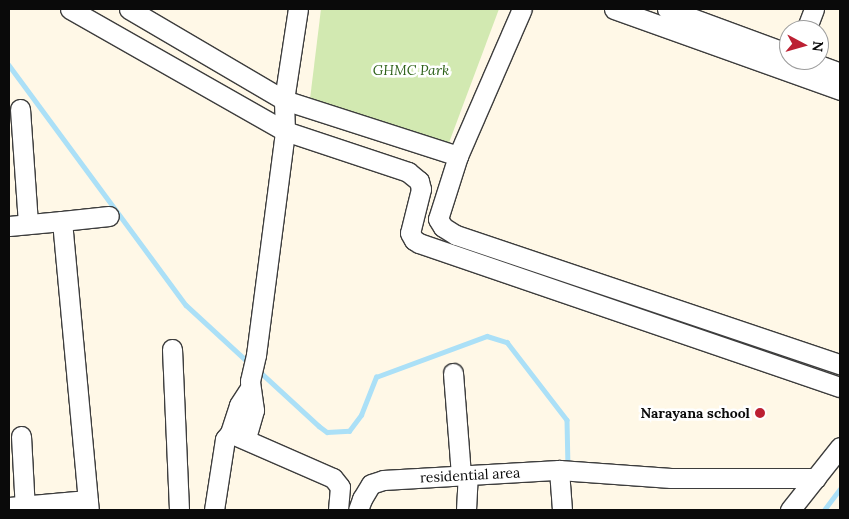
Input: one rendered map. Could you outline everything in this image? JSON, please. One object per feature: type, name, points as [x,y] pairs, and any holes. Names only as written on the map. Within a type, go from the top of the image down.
[{"type":"street","points":[[70,9],[285,131],[408,172],[419,181],[421,189],[410,233],[414,240],[419,243],[840,387]]},
{"type":"street","points":[[129,9],[284,100],[458,156]]},
{"type":"street","points":[[522,9],[458,156],[438,219],[443,227],[456,235],[840,364]]},
{"type":"street","points":[[614,9],[840,90]]},
{"type":"street","points":[[667,9],[779,50]]},
{"type":"street","points":[[238,436],[254,410],[250,384],[256,355],[285,131],[284,100],[293,11]]},
{"type":"street","points":[[20,109],[28,224]]},
{"type":"street","points":[[9,226],[109,216]]},
{"type":"street","points":[[21,436],[20,507],[88,505],[62,221]]},
{"type":"street","points":[[172,349],[179,510]]},
{"type":"street","points":[[453,373],[465,475],[466,510]]},
{"type":"street","points":[[214,510],[225,439],[238,436],[338,482],[341,492],[338,510]]},
{"type":"street","points":[[790,510],[840,447]]},
{"type":"street","points":[[562,510],[566,471]]},
{"type":"street","name":"residential area","points":[[358,510],[371,484],[383,480],[566,471],[671,478],[816,478]]},
{"type":"green space","name":"GHMC Park","points":[[321,9],[499,9],[447,148],[310,99]]},
{"type":"waterway","points":[[9,65],[186,305],[248,362]]},
{"type":"waterway","points":[[258,370],[327,432],[349,431],[361,415],[376,377],[487,336],[507,342],[567,420],[568,466]]},
{"type":"waterway","points":[[824,510],[840,489]]},
{"type":"place","name":"Narayana school","points":[[760,413]]}]
